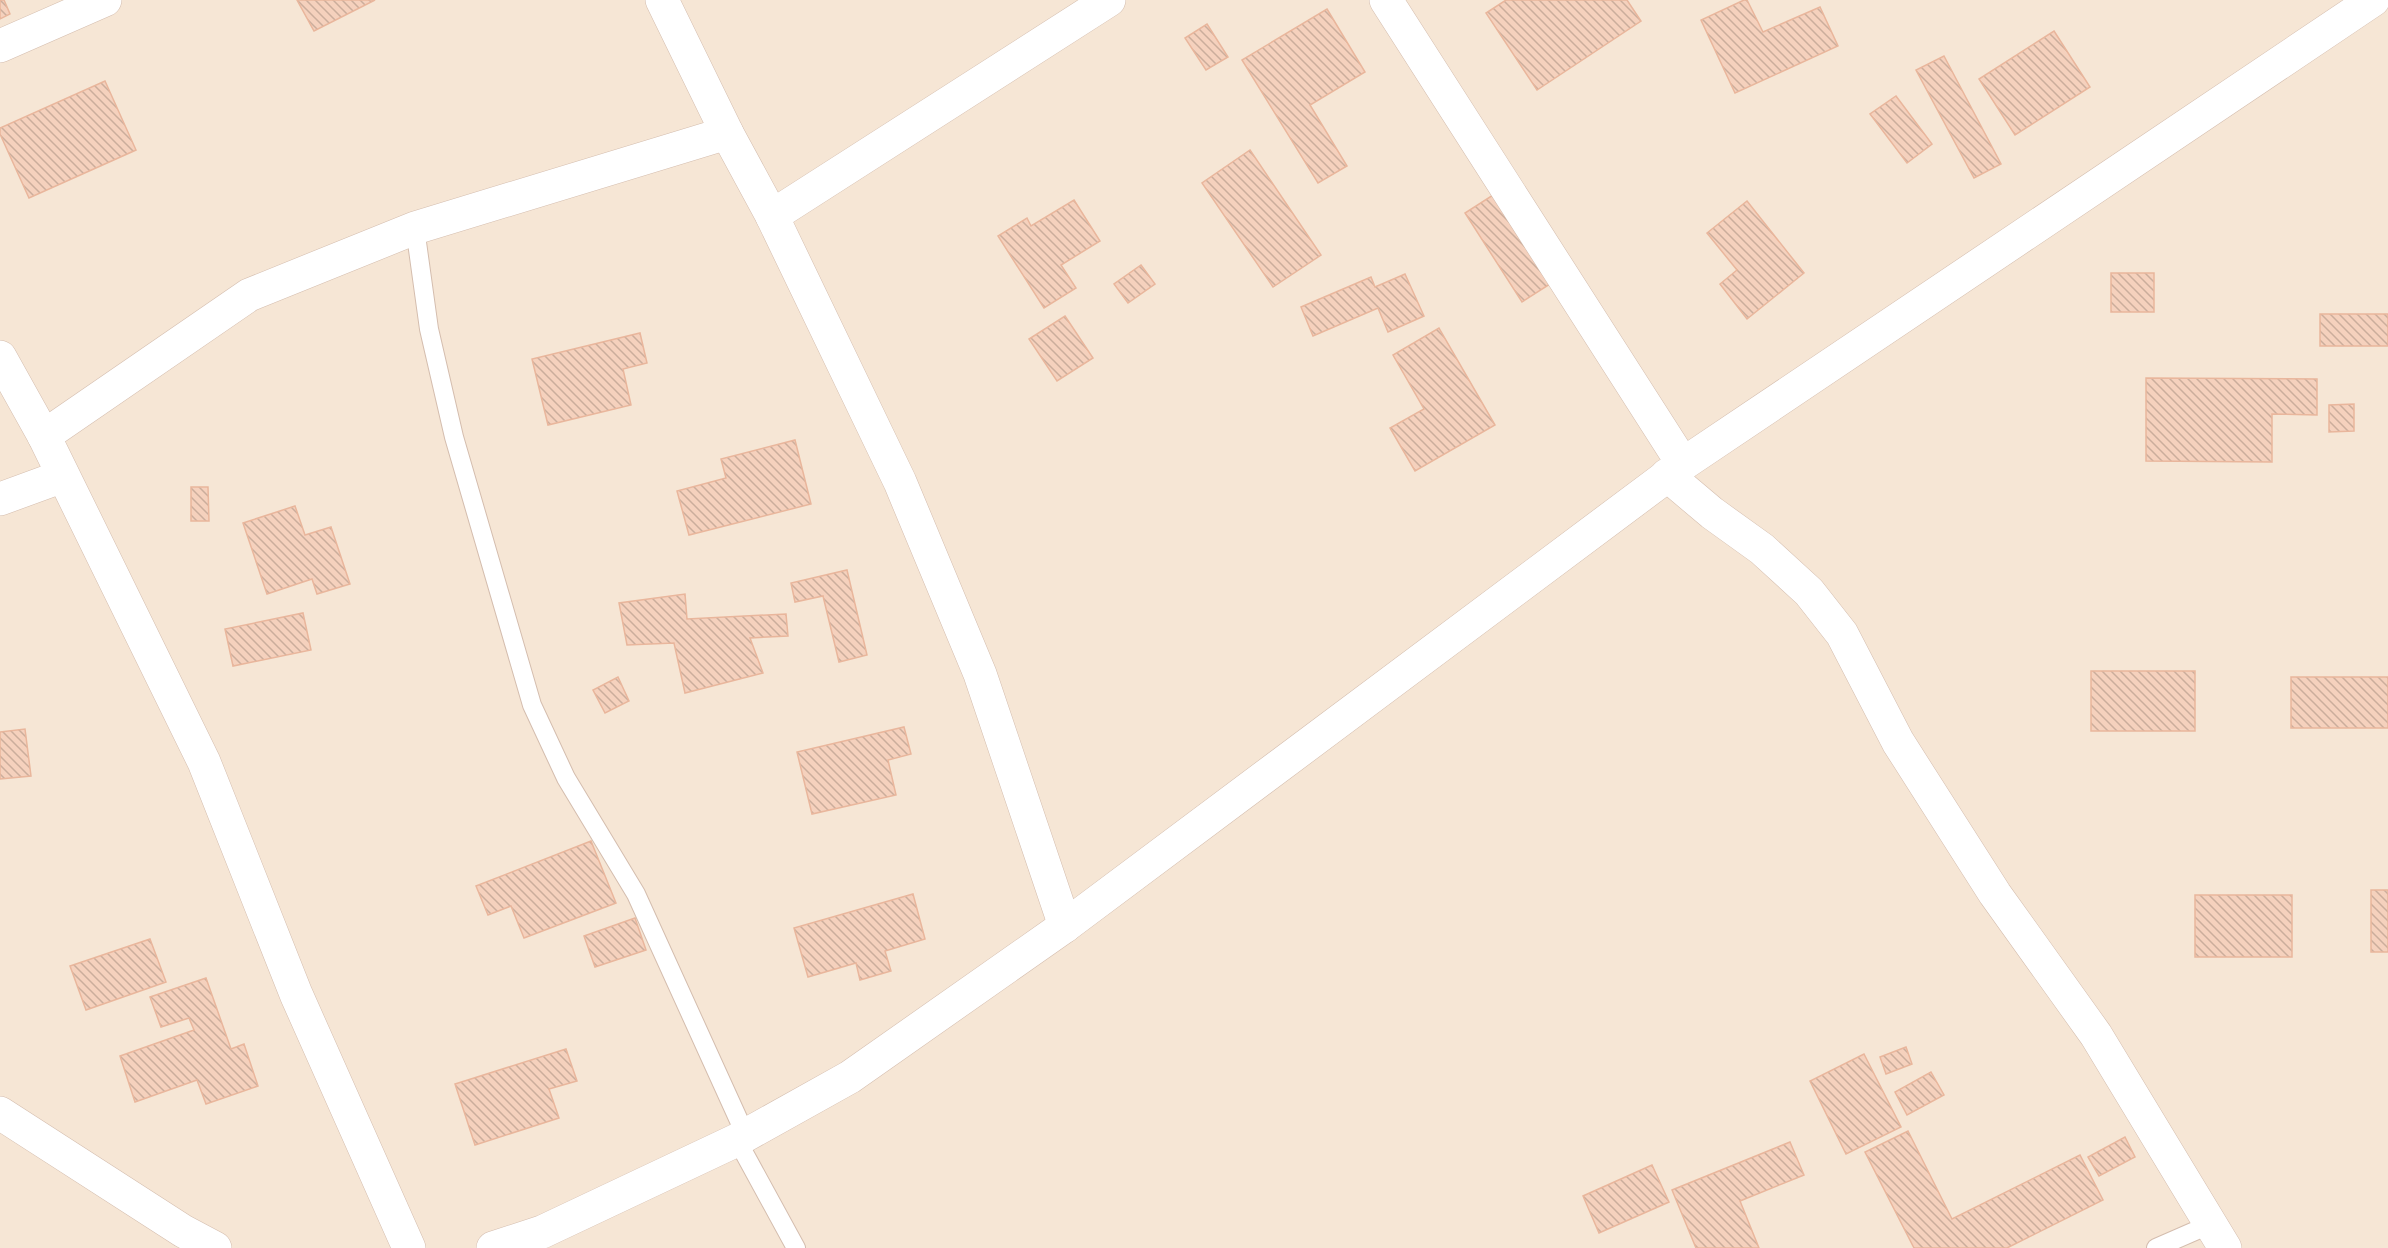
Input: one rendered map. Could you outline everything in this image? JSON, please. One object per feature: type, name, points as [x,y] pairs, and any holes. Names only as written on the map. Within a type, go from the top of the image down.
[{"type":"street","points":[[0,46],[105,0]]},
{"type":"street","points":[[662,0],[727,133],[772,216],[900,482],[981,674],[1065,926]]},
{"type":"street","points":[[772,216],[1109,0]]},
{"type":"street","points":[[1386,0],[1675,469],[1712,513],[1770,556],[1809,592],[1842,634],[1898,742],[1995,894],[2096,1035],[2218,1236]]},
{"type":"street","points":[[493,1248],[542,1232],[742,1138],[850,1077],[1065,926],[1675,469],[2373,0]]},
{"type":"street","points":[[44,436],[249,294],[415,228],[727,133]]},
{"type":"street","points":[[0,357],[44,436],[204,762],[296,994],[409,1248]]},
{"type":"street","points":[[0,499],[63,476]]},
{"type":"street","points":[[0,1113],[183,1231],[215,1248]]},
{"type":"lane","points":[[415,228],[429,328],[454,437],[532,705],[566,778],[636,894],[742,1138],[796,1248]]},
{"type":"lane","points":[[2156,1248],[2218,1236]]},
{"type":"shaded area","points":[[0,0],[2388,0],[2388,1248],[0,1248]]},
{"type":"building","points":[[0,0],[4,0],[10,14],[0,19]]},
{"type":"building","points":[[297,0],[375,0],[314,31]]},
{"type":"building","points":[[1506,0],[1627,0],[1641,21],[1537,90],[1486,13]]},
{"type":"building","points":[[1747,0],[1763,32],[1820,7],[1838,46],[1735,93],[1701,20]]},
{"type":"building","points":[[1327,9],[1365,72],[1310,105],[1347,166],[1318,183],[1242,60]]},
{"type":"building","points":[[1207,24],[1228,57],[1206,70],[1185,38]]},
{"type":"building","points":[[2054,31],[2090,87],[2015,135],[1979,79]]},
{"type":"building","points":[[1944,56],[2001,164],[1974,178],[1916,70]]},
{"type":"building","points":[[105,81],[136,150],[29,198],[0,134],[0,128]]},
{"type":"building","points":[[1896,96],[1932,144],[1907,163],[1870,114]]},
{"type":"building","points":[[1250,150],[1321,255],[1273,287],[1202,183]]},
{"type":"building","points":[[1493,195],[1550,284],[1522,302],[1465,213]]},
{"type":"building","points":[[1074,200],[1100,241],[1061,265],[1076,288],[1044,308],[998,236],[1027,218],[1031,226]]},
{"type":"building","points":[[1747,201],[1804,273],[1747,319],[1720,284],[1737,270],[1707,233]]},
{"type":"building","points":[[1141,265],[1155,284],[1128,303],[1114,284]]},
{"type":"building","points":[[2111,273],[2154,273],[2154,312],[2111,312]]},
{"type":"building","points":[[1405,274],[1424,316],[1388,332],[1378,308],[1313,336],[1301,307],[1371,277],[1375,287]]},
{"type":"building","points":[[2320,314],[2388,314],[2388,346],[2320,346]]},
{"type":"building","points":[[1065,316],[1093,358],[1057,381],[1029,339]]},
{"type":"building","points":[[1439,328],[1495,425],[1415,471],[1390,428],[1424,409],[1393,355]]},
{"type":"building","points":[[640,333],[647,363],[623,369],[631,405],[548,425],[532,359]]},
{"type":"building","points":[[2146,378],[2317,379],[2317,415],[2272,414],[2272,462],[2146,461]]},
{"type":"building","points":[[2354,404],[2354,431],[2329,432],[2329,405]]},
{"type":"building","points":[[795,440],[811,504],[689,535],[677,491],[726,478],[721,459]]},
{"type":"building","points":[[191,487],[208,487],[209,521],[191,521]]},
{"type":"building","points":[[295,506],[305,535],[331,527],[350,584],[317,594],[312,579],[267,594],[243,523]]},
{"type":"building","points":[[847,570],[867,655],[839,662],[823,596],[795,602],[791,583]]},
{"type":"building","points":[[685,594],[687,619],[786,614],[788,636],[750,638],[763,673],[685,693],[674,643],[627,645],[619,603]]},
{"type":"building","points":[[303,613],[311,650],[233,666],[225,629]]},
{"type":"building","points":[[2091,671],[2195,671],[2195,731],[2091,731]]},
{"type":"building","points":[[618,677],[629,701],[605,713],[593,690]]},
{"type":"building","points":[[2291,677],[2388,677],[2388,728],[2291,728]]},
{"type":"building","points":[[904,727],[911,754],[888,760],[896,795],[812,814],[797,752]]},
{"type":"building","points":[[25,729],[31,776],[0,779],[0,732]]},
{"type":"building","points":[[591,841],[616,903],[524,938],[511,906],[488,915],[476,886]]},
{"type":"building","points":[[2371,890],[2388,890],[2388,952],[2371,952]]},
{"type":"building","points":[[913,894],[925,939],[885,951],[891,971],[860,980],[856,963],[808,977],[794,928]]},
{"type":"building","points":[[2195,895],[2292,895],[2292,957],[2195,957]]},
{"type":"building","points":[[635,918],[646,950],[595,967],[584,936]]},
{"type":"building","points":[[150,939],[166,982],[86,1010],[70,966]]},
{"type":"building","points":[[206,978],[231,1049],[244,1044],[258,1086],[206,1104],[197,1080],[135,1102],[120,1056],[194,1030],[189,1018],[161,1027],[150,997]]},
{"type":"building","points":[[1906,1047],[1912,1064],[1886,1074],[1880,1057]]},
{"type":"building","points":[[566,1049],[577,1081],[549,1089],[559,1118],[475,1145],[455,1084]]},
{"type":"building","points":[[1864,1054],[1901,1127],[1846,1154],[1810,1081]]},
{"type":"building","points":[[1931,1072],[1944,1095],[1907,1115],[1895,1092]]},
{"type":"building","points":[[1908,1131],[1952,1219],[2080,1155],[2103,1200],[2007,1248],[1914,1248],[1865,1152]]},
{"type":"building","points":[[2125,1137],[2135,1157],[2099,1176],[2088,1157]]},
{"type":"building","points":[[1790,1142],[1804,1175],[1740,1201],[1759,1248],[1696,1248],[1672,1190]]},
{"type":"building","points":[[1652,1165],[1669,1202],[1599,1233],[1583,1196]]}]
